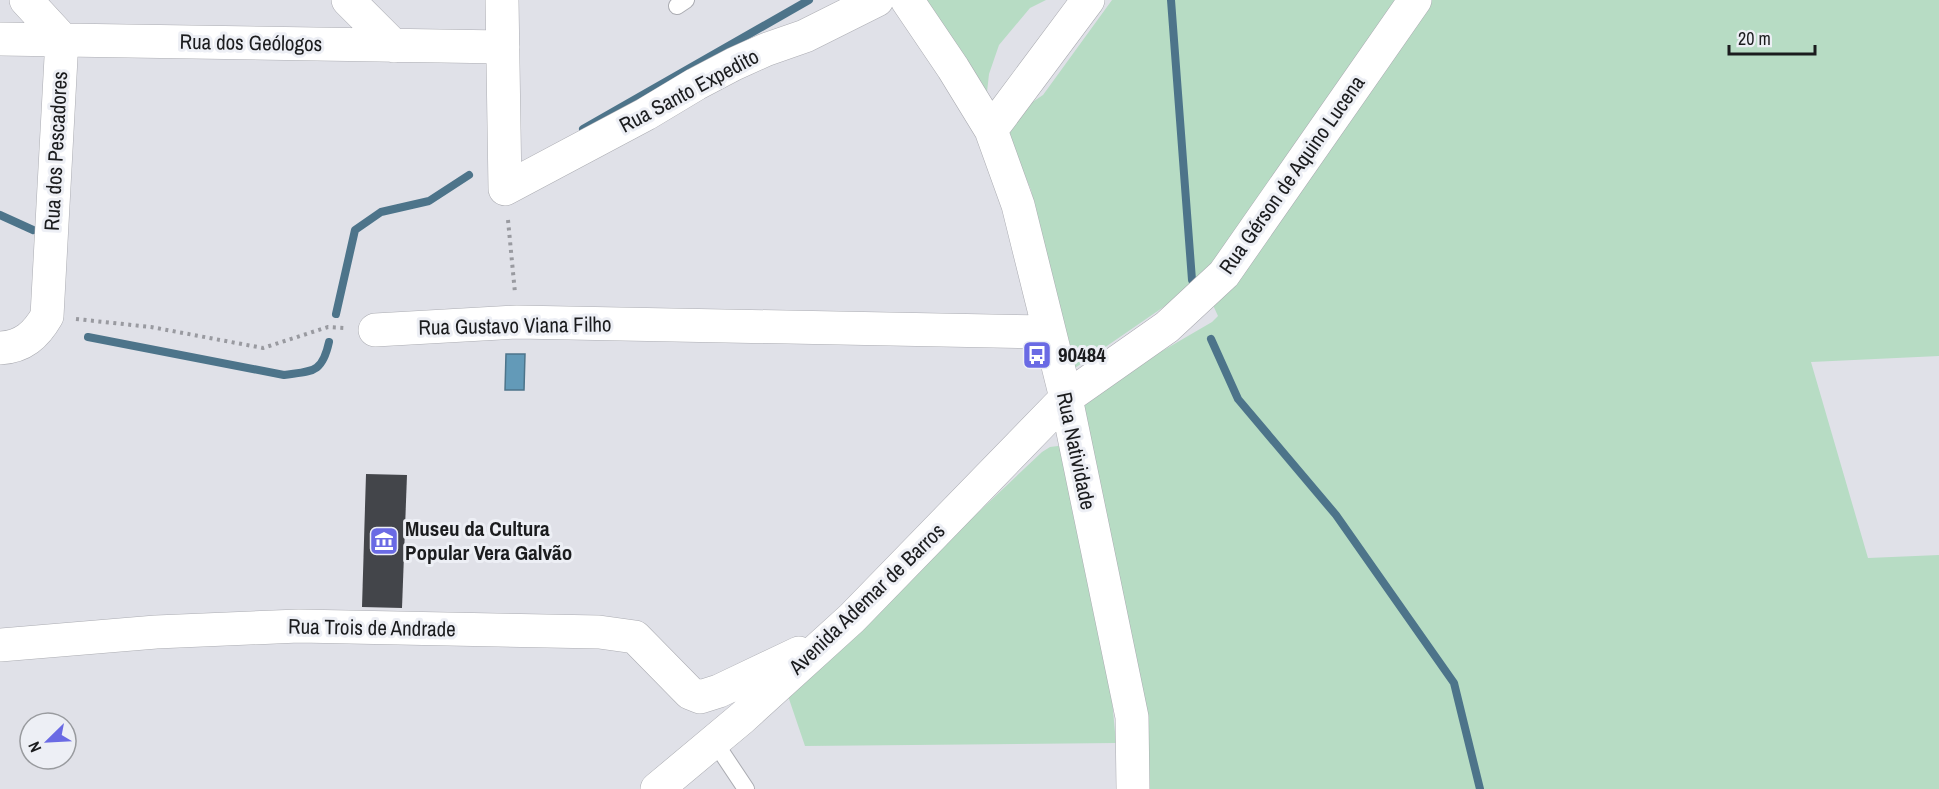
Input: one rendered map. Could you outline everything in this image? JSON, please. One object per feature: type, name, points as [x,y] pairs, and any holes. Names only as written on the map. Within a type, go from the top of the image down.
[{"type":"street","points":[[26,0],[62,39]]},
{"type":"street","points":[[348,0],[394,46]]},
{"type":"street","points":[[502,0],[505,189]]},
{"type":"street","name":"Rua Santo Expedito","points":[[505,189],[637,119],[734,64],[805,36],[877,0]]},
{"type":"street","name":"Rua Natividade","points":[[907,0],[991,130],[1018,205],[1066,398],[1132,717],[1133,789]]},
{"type":"street","points":[[991,130],[1088,0]]},
{"type":"street","name":"Rua Gérson de Aquino Lucena","points":[[1066,398],[1167,327],[1224,274],[1415,0]]},
{"type":"street","name":"Rua dos Geólogos","points":[[0,39],[503,47]]},
{"type":"street","name":"Rua dos Pescadores","points":[[47,316],[62,39]]},
{"type":"street","points":[[0,348],[10,347],[27,340],[38,331],[47,316]]},
{"type":"street","name":"Rua Gustavo Viana Filho","points":[[375,330],[518,322],[1049,332]]},
{"type":"street","name":"Avenida Ademar de Barros","points":[[657,789],[742,718],[852,618],[1066,398]]},
{"type":"street","name":"Rua Trois de Andrade","points":[[0,645],[156,632],[299,626],[599,632],[628,635],[635,638],[690,693],[699,697],[719,692],[830,638]]},
{"type":"street","points":[[719,692],[742,718]]},
{"type":"lane","points":[[714,741],[746,789]]},
{"type":"path","points":[[505,189],[518,322]]},
{"type":"path","points":[[47,316],[151,327],[263,348],[328,327],[375,330]]},
{"type":"green space","points":[[922,0],[1046,0],[1030,8],[999,45],[989,74],[986,101]]},
{"type":"green space","points":[[1112,0],[1397,0],[1210,272],[1178,297],[1072,370],[1031,190],[1008,130],[1016,113],[1043,95]]},
{"type":"green space","points":[[1429,0],[1939,0],[1939,356],[1811,362],[1868,558],[1939,555],[1939,789],[1146,789],[1084,416],[1085,402],[1097,389],[1212,322],[1218,316],[1212,303]]},
{"type":"green space","points":[[1058,446],[1065,449],[1111,689],[1116,743],[805,746],[787,693],[1042,452],[1050,447]]},
{"type":"water","points":[[506,354],[525,354],[524,390],[505,390]]},
{"type":"building","name":"Museu da Cultura Popular Vera Galvão","points":[[366,474],[407,475],[402,608],[362,607]]},
{"type":"waterway","points":[[583,129],[809,0]]},
{"type":"waterway","points":[[1171,0],[1192,280]]},
{"type":"waterway","points":[[336,314],[355,230],[381,212],[429,201],[469,175]]},
{"type":"waterway","points":[[0,215],[33,230]]},
{"type":"waterway","points":[[88,337],[284,375],[314,369],[323,360],[329,342]]},
{"type":"waterway","points":[[1211,339],[1238,399],[1336,515],[1454,683],[1480,789]]},
{"type":"place","name":"90484","points":[[1037,355]]},
{"type":"place","name":"Museu da Cultura Popular Vera Galvão","points":[[384,541]]}]
